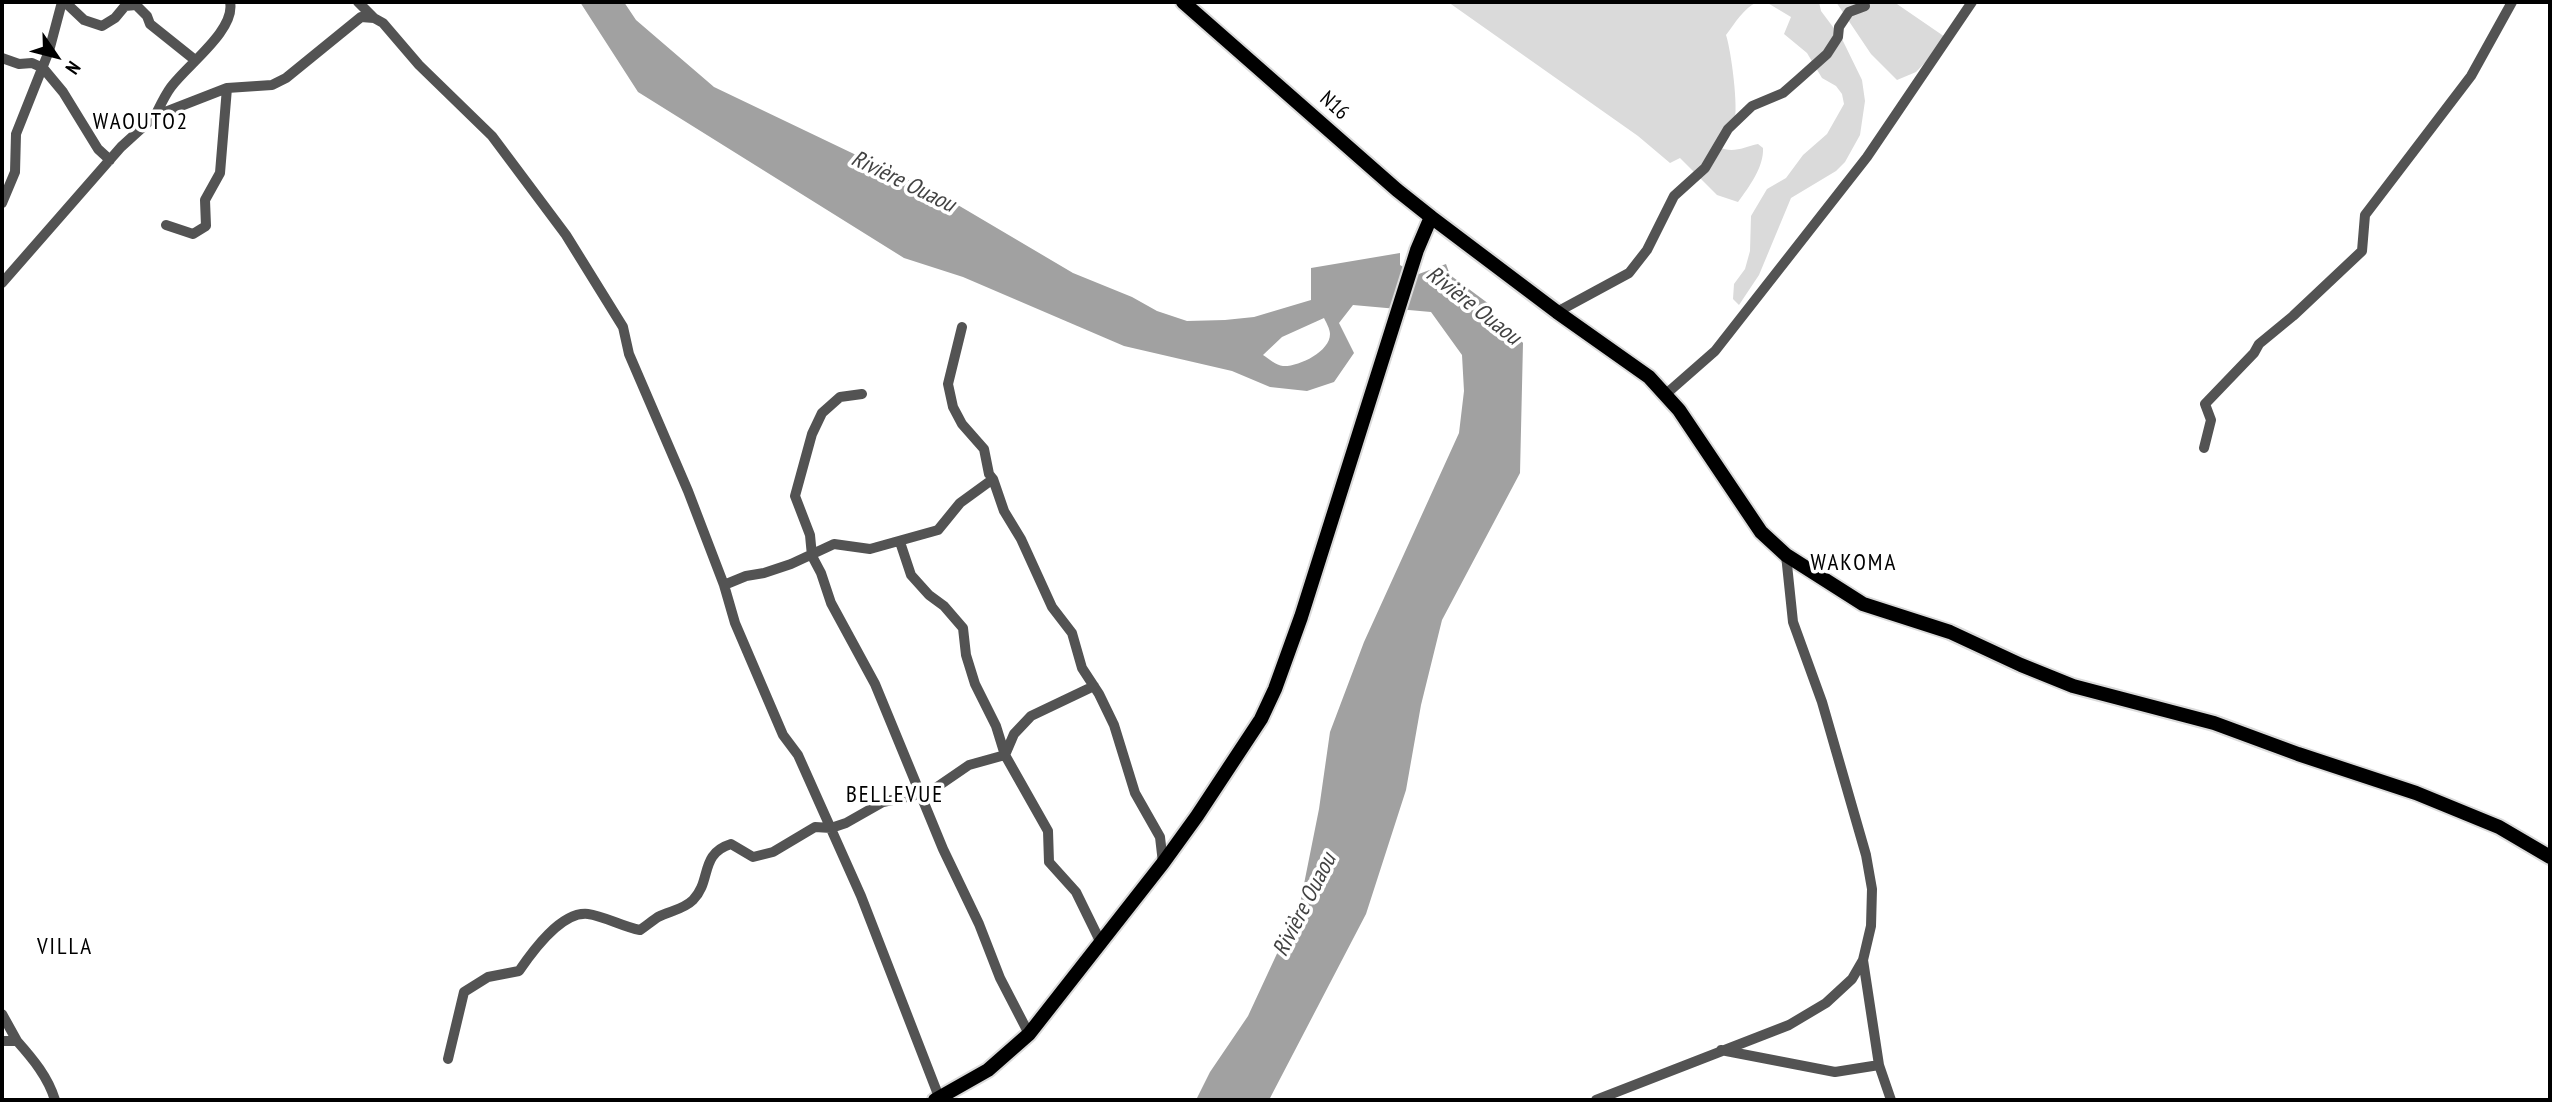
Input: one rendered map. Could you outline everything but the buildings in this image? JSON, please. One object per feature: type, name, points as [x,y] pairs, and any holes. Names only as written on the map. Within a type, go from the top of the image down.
[{"type":"main road","name":"N16","points":[[1183,2],[1397,190],[1557,312],[1649,377],[1666,394],[1761,532],[1786,555],[1863,604],[1950,632],[2073,686],[2214,723],[2420,795],[2499,827],[2550,857]]},
{"type":"main road","points":[[937,1099],[988,1070],[1029,1034],[1163,863],[1261,719],[1275,689],[1417,250],[1431,217]]},
{"type":"street","points":[[2,203],[15,172],[16,134],[43,68],[64,2],[84,20],[102,26],[115,18],[125,6],[136,5],[148,16],[150,24],[195,60]]},
{"type":"street","points":[[2,283],[110,160],[155,116],[171,87],[218,35],[230,16],[230,2]]},
{"type":"street","points":[[358,2],[373,18],[383,23],[419,65],[492,136],[566,235],[623,327],[629,354],[688,491],[724,585],[735,623],[783,735],[798,755],[880,942],[937,1099]]},
{"type":"street","points":[[1666,394],[1715,351],[1825,211],[1867,157],[1972,2]]},
{"type":"street","points":[[2204,447],[2211,420],[2206,404],[2222,383],[2254,353],[2259,344],[2362,251],[2365,215],[2471,76],[2512,2]]},
{"type":"street","points":[[1557,312],[1629,273],[1647,250],[1674,196],[1705,168],[1728,128],[1752,106],[1783,93],[1800,79],[1827,54],[1849,12],[1865,6]]},
{"type":"street","points":[[155,116],[227,88],[272,85],[286,78],[361,17],[373,18]]},
{"type":"street","points":[[2,58],[19,64],[32,63],[43,68],[63,92],[98,149],[110,160]]},
{"type":"street","points":[[166,225],[193,234],[206,226],[205,200],[219,173],[227,88]]},
{"type":"street","points":[[962,327],[948,384],[953,407],[962,424],[984,449],[989,474],[1003,511],[1021,539],[1052,607],[1072,633],[1082,668],[1094,685],[1114,725],[1135,793],[1160,837],[1163,863]]},
{"type":"street","points":[[862,394],[840,397],[822,413],[812,434],[795,496],[810,535],[812,556],[831,603],[875,684],[920,794],[979,923],[1000,978],[1029,1034]]},
{"type":"street","points":[[724,585],[812,556],[834,544],[870,550],[937,530],[960,503],[993,479]]},
{"type":"street","points":[[900,542],[911,575],[929,595],[944,606],[962,628],[966,655],[975,684],[996,726],[1005,755],[1048,831],[1049,862],[1076,892],[1101,943]]},
{"type":"street","points":[[1596,1100],[1789,1025],[1826,1003],[1852,979],[1863,960],[1871,926],[1872,901],[1866,855],[1822,702],[1793,622],[1786,555]]},
{"type":"street","points":[[1005,755],[1014,734],[1031,716],[1094,685]]},
{"type":"street","points":[[448,1059],[464,992],[488,977],[520,971],[536,946],[565,920],[586,914],[640,930],[660,916],[691,903],[699,893],[708,864],[718,848],[732,844],[753,857],[773,852],[816,827],[831,828],[846,823],[883,802],[934,789],[969,765],[1005,755]]},
{"type":"street","points":[[1863,960],[1879,1065],[1891,1100]]},
{"type":"street","points":[[2,1014],[17,1041],[50,1083],[55,1100]]},
{"type":"street","points":[[2,1041],[17,1041]]},
{"type":"street","points":[[1721,1050],[1835,1072],[1879,1065]]},
{"type":"shaded area","points":[[1448,2],[1757,2],[1744,12],[1726,35],[1736,105],[1733,126],[1719,147],[1734,150],[1758,144],[1763,148],[1755,176],[1738,202],[1717,195],[1680,158],[1670,163],[1638,136]]},
{"type":"shaded area","points":[[1766,2],[1819,2],[1821,11],[1842,39],[1862,80],[1865,101],[1860,135],[1845,162],[1836,171],[1791,198],[1759,275],[1739,305],[1733,299],[1734,284],[1745,269],[1750,251],[1751,216],[1767,189],[1786,178],[1803,155],[1827,134],[1844,104],[1842,94],[1836,86],[1822,78],[1807,53],[1784,34],[1791,17]]},
{"type":"shaded area","points":[[1836,2],[1894,2],[1948,39],[1916,72],[1897,80],[1871,54]]},
{"type":"water","name":"Rivière Ouaou","points":[[580,2],[624,2],[636,20],[714,87],[946,198],[1073,273],[1132,297],[1157,311],[1187,321],[1254,317],[1311,300],[1311,268],[1400,253],[1400,265],[1416,275],[1446,264],[1450,275],[1493,307],[1484,318],[1494,328],[1504,322],[1523,343],[1520,473],[1442,620],[1421,705],[1406,790],[1366,914],[1269,1100],[1196,1100],[1210,1072],[1248,1016],[1300,904],[1319,809],[1330,732],[1364,642],[1459,433],[1464,391],[1462,355],[1431,312],[1353,305],[1339,323],[1354,353],[1334,382],[1307,391],[1270,387],[1232,371],[1124,346],[963,277],[904,258],[638,92]],"holes":[[[1324,318],[1330,332],[1329,341],[1312,357],[1297,364],[1283,366],[1263,355],[1282,337]]]},
{"type":"district","name":"WAOUTO2","points":[[141,122]]},
{"type":"district","name":"WAKOMA","points":[[1854,563]]},
{"type":"district","name":"BELLEVUE","points":[[895,795]]},
{"type":"district","name":"VILLA","points":[[65,947]]}]
